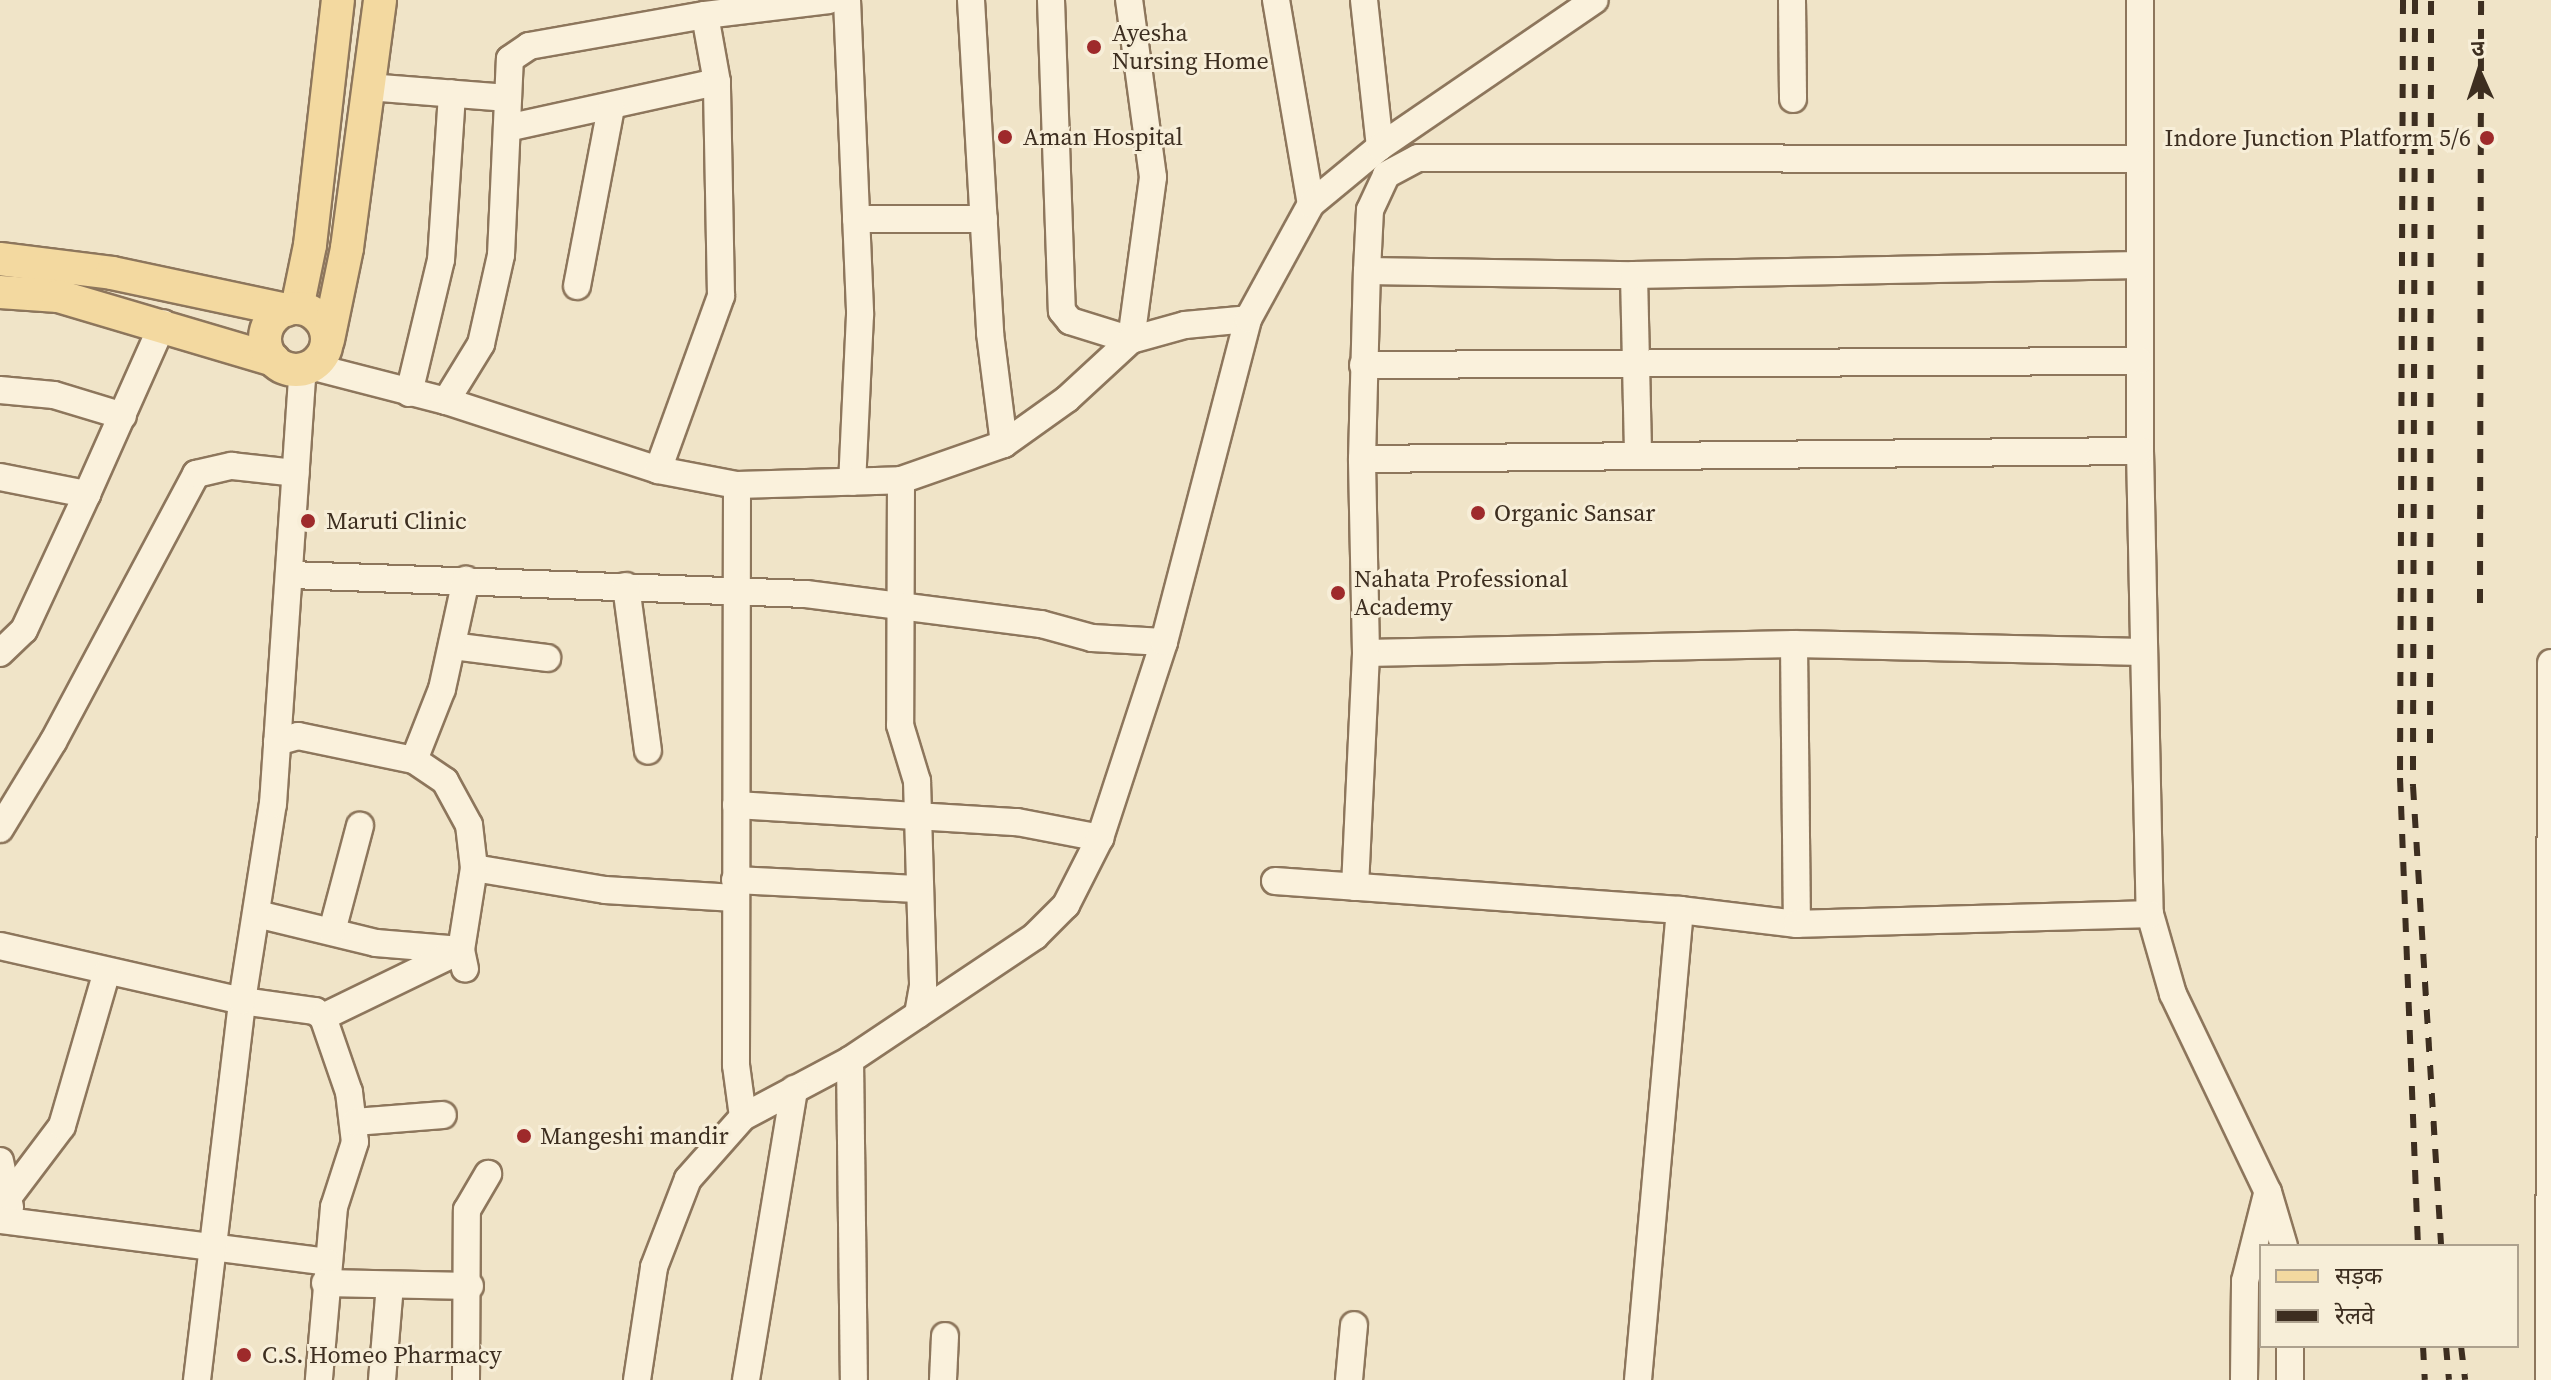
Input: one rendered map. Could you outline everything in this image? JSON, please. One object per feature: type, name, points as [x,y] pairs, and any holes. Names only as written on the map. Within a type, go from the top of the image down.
[{"type":"main road","points":[[304,359],[266,331],[291,309],[310,245],[338,0]]},
{"type":"main road","points":[[304,359],[347,248],[380,0]]},
{"type":"main road","points":[[0,259],[112,273],[291,309],[322,321],[304,359]]},
{"type":"main road","points":[[0,292],[58,296],[304,359]]},
{"type":"street","points":[[446,401],[481,344],[501,255],[510,59],[529,46],[771,3],[829,0]]},
{"type":"street","points":[[847,0],[860,315],[852,482]]},
{"type":"street","points":[[971,0],[984,219],[1004,444]]},
{"type":"street","points":[[1051,0],[1062,311],[1070,321],[1131,340]]},
{"type":"street","points":[[1129,0],[1153,177],[1131,340]]},
{"type":"street","points":[[1276,0],[1311,204]]},
{"type":"street","points":[[1364,0],[1380,147]]},
{"type":"street","points":[[637,1380],[654,1267],[688,1179],[743,1117],[850,1060],[1035,936],[1066,905],[1100,838],[1164,642],[1248,319],[1311,204],[1380,147],[1568,10],[1595,0]]},
{"type":"street","points":[[1792,0],[1793,99]]},
{"type":"street","points":[[2140,0],[2139,361],[2150,914],[2173,994],[2268,1192],[2283,1244]]},
{"type":"street","points":[[658,470],[721,296],[717,82],[705,15]]},
{"type":"street","points":[[507,128],[611,108],[717,82]]},
{"type":"street","points":[[368,87],[508,98]]},
{"type":"street","points":[[409,393],[441,260],[452,93]]},
{"type":"street","points":[[577,286],[611,108]]},
{"type":"street","points":[[1355,887],[1366,653],[1362,459],[1367,271],[1370,210],[1386,175],[1418,158],[2138,159]]},
{"type":"street","points":[[856,219],[984,219]]},
{"type":"street","points":[[1367,271],[1634,275],[2139,265]]},
{"type":"street","points":[[1634,275],[1638,452]]},
{"type":"street","points":[[197,1380],[211,1245],[242,1001],[257,914],[277,742],[304,359],[409,393],[446,401],[658,470],[737,485],[901,480],[1004,444],[1067,399],[1131,340],[1185,325],[1248,319]]},
{"type":"street","points":[[0,653],[24,630],[163,323]]},
{"type":"street","points":[[1363,365],[1636,366],[2139,361]]},
{"type":"street","points":[[0,390],[54,395],[123,416]]},
{"type":"street","points":[[1362,459],[1638,452],[2140,451]]},
{"type":"street","points":[[0,829],[53,742],[196,474],[232,466],[296,473]]},
{"type":"street","points":[[0,477],[87,494]]},
{"type":"street","points":[[901,480],[903,603],[900,725],[917,781],[917,889],[923,986],[918,1015]]},
{"type":"street","points":[[737,485],[733,591],[736,1065],[743,1117]]},
{"type":"street","points":[[291,575],[626,586],[903,603],[1041,624],[1092,638],[1164,642]]},
{"type":"street","points":[[414,760],[432,718],[466,580]]},
{"type":"street","points":[[626,586],[648,751]]},
{"type":"street","points":[[1366,653],[1794,644],[2143,652]]},
{"type":"street","points":[[1794,644],[1797,924]]},
{"type":"street","points":[[452,646],[547,658]]},
{"type":"street","points":[[2549,1380],[2551,663]]},
{"type":"street","points":[[277,742],[298,736],[414,760],[453,791],[469,825],[474,868],[463,960]]},
{"type":"street","points":[[736,805],[1017,822],[1100,838]]},
{"type":"street","points":[[332,931],[360,826]]},
{"type":"street","points":[[474,868],[605,890],[917,889]]},
{"type":"street","points":[[1275,881],[1680,910],[1797,924],[2150,914]]},
{"type":"street","points":[[1638,1380],[1680,910]]},
{"type":"street","points":[[257,914],[463,960]]},
{"type":"street","points":[[0,946],[242,1001],[315,1011],[323,1017],[355,1122],[355,1142],[334,1207],[319,1380]]},
{"type":"street","points":[[323,1017],[463,960]]},
{"type":"street","points":[[7,1211],[62,1126],[107,971]]},
{"type":"street","points":[[850,1060],[854,1380]]},
{"type":"street","points":[[746,1380],[794,1089]]},
{"type":"street","points":[[355,1122],[443,1115]]},
{"type":"street","points":[[0,1161],[7,1211]]},
{"type":"street","points":[[466,1380],[470,1286],[467,1210],[488,1174]]},
{"type":"street","points":[[2244,1380],[2245,1281],[2268,1192]]},
{"type":"street","points":[[7,1211],[211,1245],[390,1285],[470,1286]]},
{"type":"street","points":[[382,1380],[390,1285]]},
{"type":"street","points":[[1349,1380],[1354,1325]]},
{"type":"street","points":[[943,1380],[945,1336]]},
{"type":"street","points":[[2290,1348],[2290,1380]]},
{"type":"railway","points":[[2403,0],[2400,778],[2418,1244]]},
{"type":"railway","points":[[2415,0],[2413,786],[2441,1244]]},
{"type":"railway","points":[[2430,743],[2431,0]]},
{"type":"railway","points":[[2480,603],[2481,0]]},
{"type":"railway","points":[[2423,1348],[2425,1380]]},
{"type":"railway","points":[[2446,1348],[2449,1380]]},
{"type":"railway","points":[[2461,1348],[2465,1380]]},
{"type":"place","name":"Ayesha Nursing Home","points":[[1094,47]]},
{"type":"place","name":"Aman Hospital","points":[[1005,137]]},
{"type":"place","name":"Indore Junction Platform 5/6","points":[[2487,138]]},
{"type":"place","name":"Organic Sansar","points":[[1478,513]]},
{"type":"place","name":"Maruti Clinic","points":[[308,521]]},
{"type":"place","name":"Nahata Professional Academy","points":[[1338,593]]},
{"type":"place","name":"Mangeshi mandir","points":[[524,1136]]},
{"type":"place","name":"C.S. Homeo Pharmacy","points":[[244,1355]]}]
